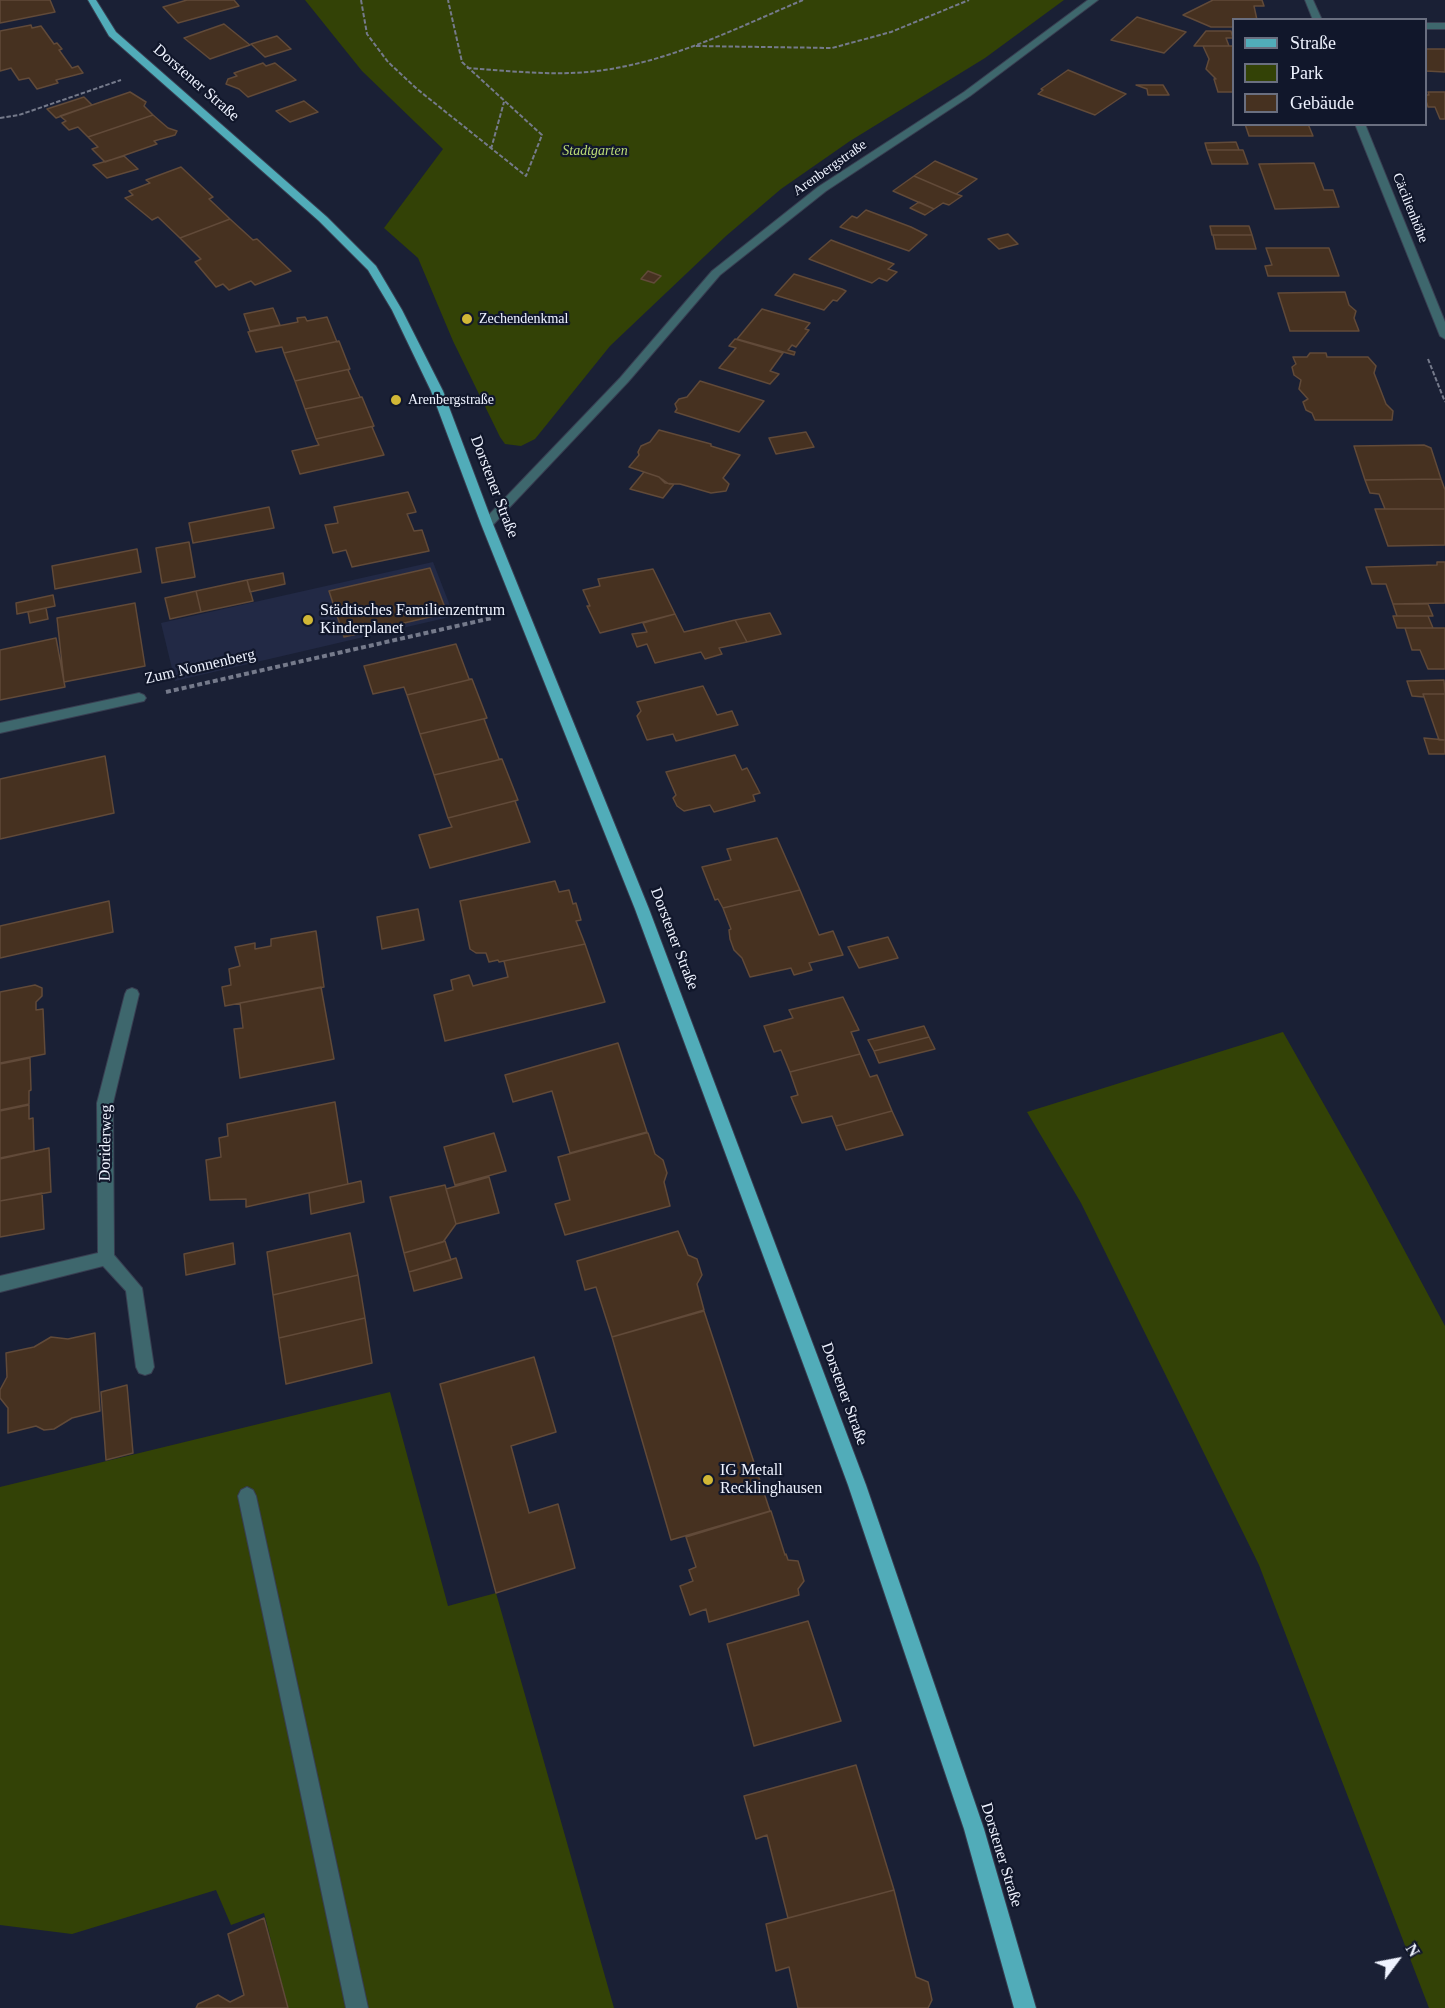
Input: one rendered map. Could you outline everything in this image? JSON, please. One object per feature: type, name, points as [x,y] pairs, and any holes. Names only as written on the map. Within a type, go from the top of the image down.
[{"type":"main road","name":"Dorstener Straße","points":[[92,0],[111,34],[323,219],[372,268],[397,310],[437,391],[487,524],[642,909],[857,1485],[974,1829],[1025,2008]]},
{"type":"street","name":"Arenbergstraße","points":[[487,524],[624,380],[716,273],[822,189],[967,94],[1094,0]]},
{"type":"street","points":[[1309,0],[1317,18]]},
{"type":"street","points":[[1427,26],[1445,26]]},
{"type":"street","name":"Cäcilienhöhe","points":[[1361,126],[1440,311],[1445,336]]},
{"type":"street","name":"Zum Nonnenberg","points":[[0,728],[139,698]]},
{"type":"street","name":"Doriderweg","points":[[106,1258],[105,1102],[132,994]]},
{"type":"street","points":[[0,1284],[106,1258],[134,1288],[145,1367]]},
{"type":"street","points":[[247,1496],[357,2008]]},
{"type":"path","points":[[360,0],[367,34],[388,62],[417,89],[526,176],[542,135],[462,62],[448,0]]},
{"type":"path","points":[[467,68],[574,73],[621,67],[667,56],[803,0]]},
{"type":"path","points":[[692,46],[832,48],[891,32],[969,0]]},
{"type":"path","points":[[0,118],[19,115],[150,69]]},
{"type":"path","points":[[491,148],[504,102]]},
{"type":"path","name":"Zum Nonnenberg","points":[[139,698],[522,611]]},
{"type":"shaded area","name":"Städtisches Familienzentrum Kinderplanet","points":[[433,562],[454,616],[175,681],[161,623]]},
{"type":"green space","name":"Stadtgarten","points":[[305,0],[1064,0],[985,58],[850,141],[781,189],[726,236],[610,346],[535,439],[521,446],[505,444],[500,437],[453,341],[418,258],[384,228],[443,149],[362,71]]},
{"type":"green space","points":[[1283,1032],[1365,1177],[1445,1326],[1445,2008],[1429,2008],[1259,1565],[1081,1203],[1027,1112]]},
{"type":"green space","points":[[390,1392],[448,1606],[496,1593],[614,2008],[288,2008],[264,1913],[231,1925],[216,1890],[72,1934],[0,1925],[0,1487]]},
{"type":"building","points":[[0,0],[50,0],[55,12],[0,23]]},
{"type":"building","points":[[187,0],[234,0],[239,6],[178,23],[163,7]]},
{"type":"building","points":[[1213,0],[1262,0],[1264,6],[1254,6],[1257,18],[1232,18],[1232,27],[1211,27],[1183,15]]},
{"type":"building","points":[[1137,17],[1186,32],[1164,53],[1111,40]]},
{"type":"building","points":[[224,24],[250,45],[210,59],[184,38]]},
{"type":"building","points":[[31,25],[32,28],[41,26],[54,44],[57,43],[62,49],[59,50],[72,68],[78,66],[83,73],[56,80],[58,83],[37,89],[29,78],[19,80],[11,68],[0,71],[0,31]]},
{"type":"building","points":[[1206,31],[1231,31],[1232,38],[1226,38],[1229,46],[1194,46]]},
{"type":"building","points":[[277,36],[291,49],[265,57],[251,44]]},
{"type":"building","points":[[1203,46],[1232,46],[1232,92],[1218,92],[1214,79],[1216,79],[1206,69],[1209,59]]},
{"type":"building","points":[[1427,49],[1445,49],[1445,72],[1427,71]]},
{"type":"building","points":[[263,63],[266,66],[275,63],[296,80],[248,97],[239,89],[226,84],[228,79],[237,76],[234,73]]},
{"type":"building","points":[[1068,70],[1126,94],[1095,115],[1038,94],[1043,90],[1041,89]]},
{"type":"building","points":[[1136,85],[1163,85],[1169,95],[1148,95],[1147,89]]},
{"type":"building","points":[[130,92],[146,102],[144,106],[153,115],[88,137],[78,127],[69,130],[62,123],[66,121],[60,116]]},
{"type":"building","points":[[1428,92],[1445,92],[1445,119],[1440,119],[1435,107],[1428,107],[1427,95],[1429,95]]},
{"type":"building","points":[[84,97],[92,105],[56,118],[47,109]]},
{"type":"building","points":[[304,101],[318,112],[290,122],[276,111]]},
{"type":"building","points":[[153,115],[168,128],[177,131],[175,135],[154,141],[157,144],[105,162],[92,149],[98,147],[88,137]]},
{"type":"building","points":[[1246,126],[1309,126],[1313,136],[1249,136]]},
{"type":"building","points":[[1236,142],[1239,150],[1207,150],[1205,143]]},
{"type":"building","points":[[1207,150],[1243,150],[1248,164],[1212,164]]},
{"type":"building","points":[[124,156],[138,169],[107,178],[93,165]]},
{"type":"building","points":[[935,161],[977,179],[956,194],[914,176]]},
{"type":"building","points":[[1314,163],[1324,190],[1333,190],[1339,207],[1275,209],[1259,164]]},
{"type":"building","points":[[181,167],[213,197],[209,199],[230,219],[180,238],[158,217],[152,220],[125,198],[133,195],[129,191],[150,183],[146,180]]},
{"type":"building","points":[[914,176],[962,196],[949,205],[943,203],[934,209],[893,191]]},
{"type":"building","points":[[919,202],[934,209],[925,215],[910,208]]},
{"type":"building","points":[[866,210],[927,235],[909,251],[840,227],[852,216],[857,218]]},
{"type":"building","points":[[230,219],[253,240],[257,239],[291,271],[255,285],[251,281],[229,290],[223,284],[216,287],[195,262],[201,259],[180,238]]},
{"type":"building","points":[[1210,226],[1249,226],[1252,235],[1212,235]]},
{"type":"building","points":[[1008,234],[1018,244],[999,249],[988,239]]},
{"type":"building","points":[[1213,235],[1252,235],[1256,249],[1216,249]]},
{"type":"building","points":[[831,240],[894,264],[888,269],[897,272],[887,281],[879,278],[872,283],[809,259]]},
{"type":"building","points":[[1266,248],[1329,248],[1339,276],[1268,276],[1265,266],[1272,265]]},
{"type":"building","points":[[648,271],[661,276],[654,283],[641,279]]},
{"type":"building","points":[[794,274],[846,291],[824,310],[775,295]]},
{"type":"building","points":[[1345,292],[1349,305],[1356,311],[1354,318],[1359,331],[1290,331],[1278,293]]},
{"type":"building","points":[[273,308],[280,325],[250,331],[244,314]]},
{"type":"building","points":[[762,309],[810,323],[805,329],[809,330],[796,347],[792,345],[788,350],[795,352],[794,355],[737,339]]},
{"type":"building","points":[[305,317],[307,321],[327,317],[337,341],[284,353],[282,347],[256,352],[248,332],[298,322],[297,318]]},
{"type":"building","points":[[735,339],[783,353],[770,371],[779,374],[770,384],[719,368],[736,348],[729,346]]},
{"type":"building","points":[[339,341],[350,369],[295,381],[284,353]]},
{"type":"building","points":[[1310,353],[1326,353],[1327,357],[1368,357],[1376,366],[1374,373],[1386,404],[1393,411],[1392,420],[1315,420],[1312,413],[1306,410],[1303,402],[1308,399],[1299,389],[1301,380],[1294,375],[1292,367],[1296,364],[1293,357],[1307,357]]},
{"type":"building","points":[[350,369],[348,370],[362,397],[305,409],[295,381]]},
{"type":"building","points":[[700,381],[764,401],[739,432],[675,412],[677,409],[675,404],[679,399],[687,397]]},
{"type":"building","points":[[362,397],[374,426],[316,439],[305,409]]},
{"type":"building","points":[[374,426],[372,427],[384,455],[300,474],[292,451],[319,445],[316,439]]},
{"type":"building","points":[[659,430],[711,444],[711,446],[740,455],[723,478],[729,484],[726,491],[711,493],[680,484],[669,484],[659,477],[629,467],[639,455],[641,446],[650,442]]},
{"type":"building","points":[[806,432],[814,447],[776,454],[769,438]]},
{"type":"building","points":[[1424,445],[1431,448],[1441,479],[1365,480],[1354,446]]},
{"type":"building","points":[[644,472],[659,477],[665,483],[674,484],[663,498],[630,489]]},
{"type":"building","points":[[1441,479],[1445,490],[1445,509],[1385,509],[1379,494],[1370,493],[1365,480]]},
{"type":"building","points":[[408,492],[416,512],[407,514],[414,531],[422,530],[429,551],[352,567],[346,550],[333,553],[325,525],[338,523],[334,507]]},
{"type":"building","points":[[269,507],[274,528],[193,543],[189,523]]},
{"type":"building","points":[[1375,509],[1445,509],[1445,545],[1388,546]]},
{"type":"building","points":[[189,542],[195,577],[162,583],[156,548]]},
{"type":"building","points":[[137,549],[141,572],[55,589],[52,566]]},
{"type":"building","points":[[1437,562],[1445,562],[1445,603],[1393,604],[1386,584],[1372,584],[1366,567],[1437,565]]},
{"type":"building","points":[[430,568],[447,613],[344,637],[329,591]]},
{"type":"building","points":[[653,569],[675,614],[600,633],[587,606],[590,606],[583,590],[600,586],[598,579]]},
{"type":"building","points":[[283,573],[285,584],[250,592],[247,580]]},
{"type":"building","points":[[247,580],[253,601],[201,612],[196,591]]},
{"type":"building","points":[[196,591],[201,612],[170,619],[165,598]]},
{"type":"building","points":[[53,595],[55,606],[17,614],[16,603]]},
{"type":"building","points":[[135,603],[145,666],[64,682],[57,618]]},
{"type":"building","points":[[1393,604],[1428,604],[1433,616],[1397,616]]},
{"type":"building","points":[[46,608],[48,619],[30,623],[28,612]]},
{"type":"building","points":[[770,613],[781,634],[747,642],[735,620]]},
{"type":"building","points":[[675,614],[684,632],[735,620],[747,642],[719,648],[722,654],[705,659],[701,652],[655,663],[647,644],[637,647],[632,634],[647,632],[643,623]]},
{"type":"building","points":[[1393,616],[1428,616],[1433,628],[1397,628]]},
{"type":"building","points":[[1405,628],[1445,628],[1445,669],[1428,669],[1420,650],[1412,650]]},
{"type":"building","points":[[56,638],[65,687],[0,700],[0,650]]},
{"type":"building","points":[[456,644],[469,679],[472,679],[407,695],[404,687],[373,694],[364,666]]},
{"type":"building","points":[[472,679],[487,718],[420,734],[407,695]]},
{"type":"building","points":[[1444,680],[1445,694],[1423,694],[1424,697],[1412,696],[1407,681]]},
{"type":"building","points":[[703,686],[717,715],[732,711],[738,725],[676,741],[673,734],[647,740],[637,716],[641,711],[637,702]]},
{"type":"building","points":[[1423,694],[1445,694],[1445,740],[1439,740]]},
{"type":"building","points":[[487,718],[484,719],[499,759],[502,759],[434,775],[420,734]]},
{"type":"building","points":[[1424,738],[1445,740],[1445,754],[1429,754]]},
{"type":"building","points":[[735,755],[742,770],[747,768],[760,793],[753,795],[755,801],[714,812],[710,805],[684,811],[677,806],[673,798],[676,795],[666,772]]},
{"type":"building","points":[[105,756],[114,813],[0,839],[0,779]]},
{"type":"building","points":[[502,759],[518,800],[448,818],[434,775]]},
{"type":"building","points":[[518,800],[515,801],[530,842],[430,868],[419,835],[452,827],[448,818]]},
{"type":"building","points":[[777,838],[800,890],[723,908],[718,899],[715,900],[702,867],[731,860],[727,849]]},
{"type":"building","points":[[555,881],[559,892],[569,890],[573,904],[576,903],[581,920],[576,921],[585,944],[499,962],[498,960],[489,962],[486,953],[476,953],[470,949],[460,901]]},
{"type":"building","points":[[800,890],[819,935],[833,931],[843,955],[809,963],[812,970],[794,975],[791,968],[750,977],[742,958],[734,950],[730,939],[729,930],[731,929],[723,908]]},
{"type":"building","points":[[109,901],[113,932],[0,958],[0,926]]},
{"type":"building","points":[[418,909],[424,940],[382,949],[377,917]]},
{"type":"building","points":[[316,931],[324,987],[225,1006],[222,987],[231,985],[229,969],[240,966],[235,947],[255,943],[255,949],[271,946],[271,939]]},
{"type":"building","points":[[888,937],[898,958],[859,968],[848,947]]},
{"type":"building","points":[[585,944],[605,1002],[445,1041],[434,995],[453,990],[451,980],[469,975],[473,986],[508,977],[504,961]]},
{"type":"building","points":[[35,985],[42,988],[42,996],[36,1002],[36,1010],[43,1009],[45,1054],[0,1063],[0,992]]},
{"type":"building","points":[[321,987],[334,1059],[240,1078],[234,1029],[243,1028],[240,1003]]},
{"type":"building","points":[[843,997],[859,1030],[851,1032],[860,1054],[790,1072],[781,1050],[774,1052],[764,1026],[793,1018],[789,1010]]},
{"type":"building","points":[[924,1026],[929,1037],[874,1051],[868,1040]]},
{"type":"building","points":[[929,1037],[935,1049],[879,1063],[874,1051]]},
{"type":"building","points":[[618,1043],[647,1132],[570,1153],[552,1091],[513,1102],[505,1075]]},
{"type":"building","points":[[860,1054],[870,1077],[877,1075],[892,1111],[836,1126],[832,1116],[802,1123],[791,1097],[798,1095],[790,1072]]},
{"type":"building","points":[[30,1058],[29,1104],[0,1110],[0,1064]]},
{"type":"building","points":[[335,1102],[348,1184],[246,1207],[246,1199],[210,1200],[206,1160],[221,1157],[219,1138],[228,1136],[227,1124]]},
{"type":"building","points":[[29,1105],[29,1119],[33,1118],[34,1151],[0,1158],[0,1111]]},
{"type":"building","points":[[892,1111],[903,1135],[846,1150],[836,1126]]},
{"type":"building","points":[[494,1133],[506,1171],[455,1185],[444,1147]]},
{"type":"building","points":[[648,1133],[655,1154],[663,1160],[667,1173],[664,1182],[670,1206],[565,1235],[555,1204],[570,1200],[558,1157]]},
{"type":"building","points":[[49,1148],[51,1192],[0,1201],[0,1159]]},
{"type":"building","points":[[489,1177],[499,1213],[456,1224],[446,1189]]},
{"type":"building","points":[[361,1181],[364,1202],[311,1214],[309,1193]]},
{"type":"building","points":[[445,1185],[456,1224],[443,1242],[404,1253],[390,1197]]},
{"type":"building","points":[[42,1193],[44,1229],[0,1237],[0,1201]]},
{"type":"building","points":[[678,1231],[688,1255],[697,1259],[702,1275],[697,1284],[704,1310],[612,1337],[596,1287],[585,1290],[577,1261]]},
{"type":"building","points":[[350,1233],[358,1275],[273,1295],[267,1252]]},
{"type":"building","points":[[445,1241],[451,1260],[409,1272],[404,1253]]},
{"type":"building","points":[[233,1243],[235,1264],[186,1275],[184,1254]]},
{"type":"building","points":[[456,1258],[462,1278],[414,1291],[409,1272]]},
{"type":"building","points":[[358,1275],[365,1318],[279,1338],[273,1295]]},
{"type":"building","points":[[704,1311],[770,1511],[671,1540],[612,1337]]},
{"type":"building","points":[[365,1318],[372,1363],[286,1384],[279,1338]]},
{"type":"building","points":[[95,1333],[100,1411],[72,1418],[54,1429],[44,1430],[36,1426],[8,1433],[8,1408],[0,1398],[0,1390],[7,1377],[6,1353],[34,1347],[51,1337],[68,1339]]},
{"type":"building","points":[[534,1357],[556,1432],[511,1446],[529,1513],[558,1504],[575,1568],[496,1593],[440,1384]]},
{"type":"building","points":[[127,1385],[133,1453],[106,1460],[101,1392]]},
{"type":"building","points":[[771,1511],[785,1555],[788,1560],[798,1561],[804,1581],[798,1589],[799,1595],[709,1622],[706,1609],[690,1615],[680,1586],[693,1581],[689,1570],[696,1567],[686,1537]]},
{"type":"building","points":[[808,1621],[841,1721],[754,1746],[727,1644]]},
{"type":"building","points":[[856,1765],[894,1890],[788,1918],[767,1835],[756,1839],[744,1796]]},
{"type":"building","points":[[894,1890],[916,1977],[928,1982],[932,2000],[928,2008],[798,2008],[789,1967],[776,1971],[766,1924]]},
{"type":"building","points":[[264,1918],[288,2008],[196,2008],[198,2004],[218,1995],[230,2002],[244,1995],[228,1934]]},
{"type":"place","name":"Zechendenkmal","points":[[467,319]]},
{"type":"place","name":"Arenbergstraße","points":[[396,400]]},
{"type":"place","name":"Städtisches Familienzentrum Kinderplanet","points":[[308,620]]},
{"type":"place","name":"IG Metall Recklinghausen","points":[[708,1480]]}]
